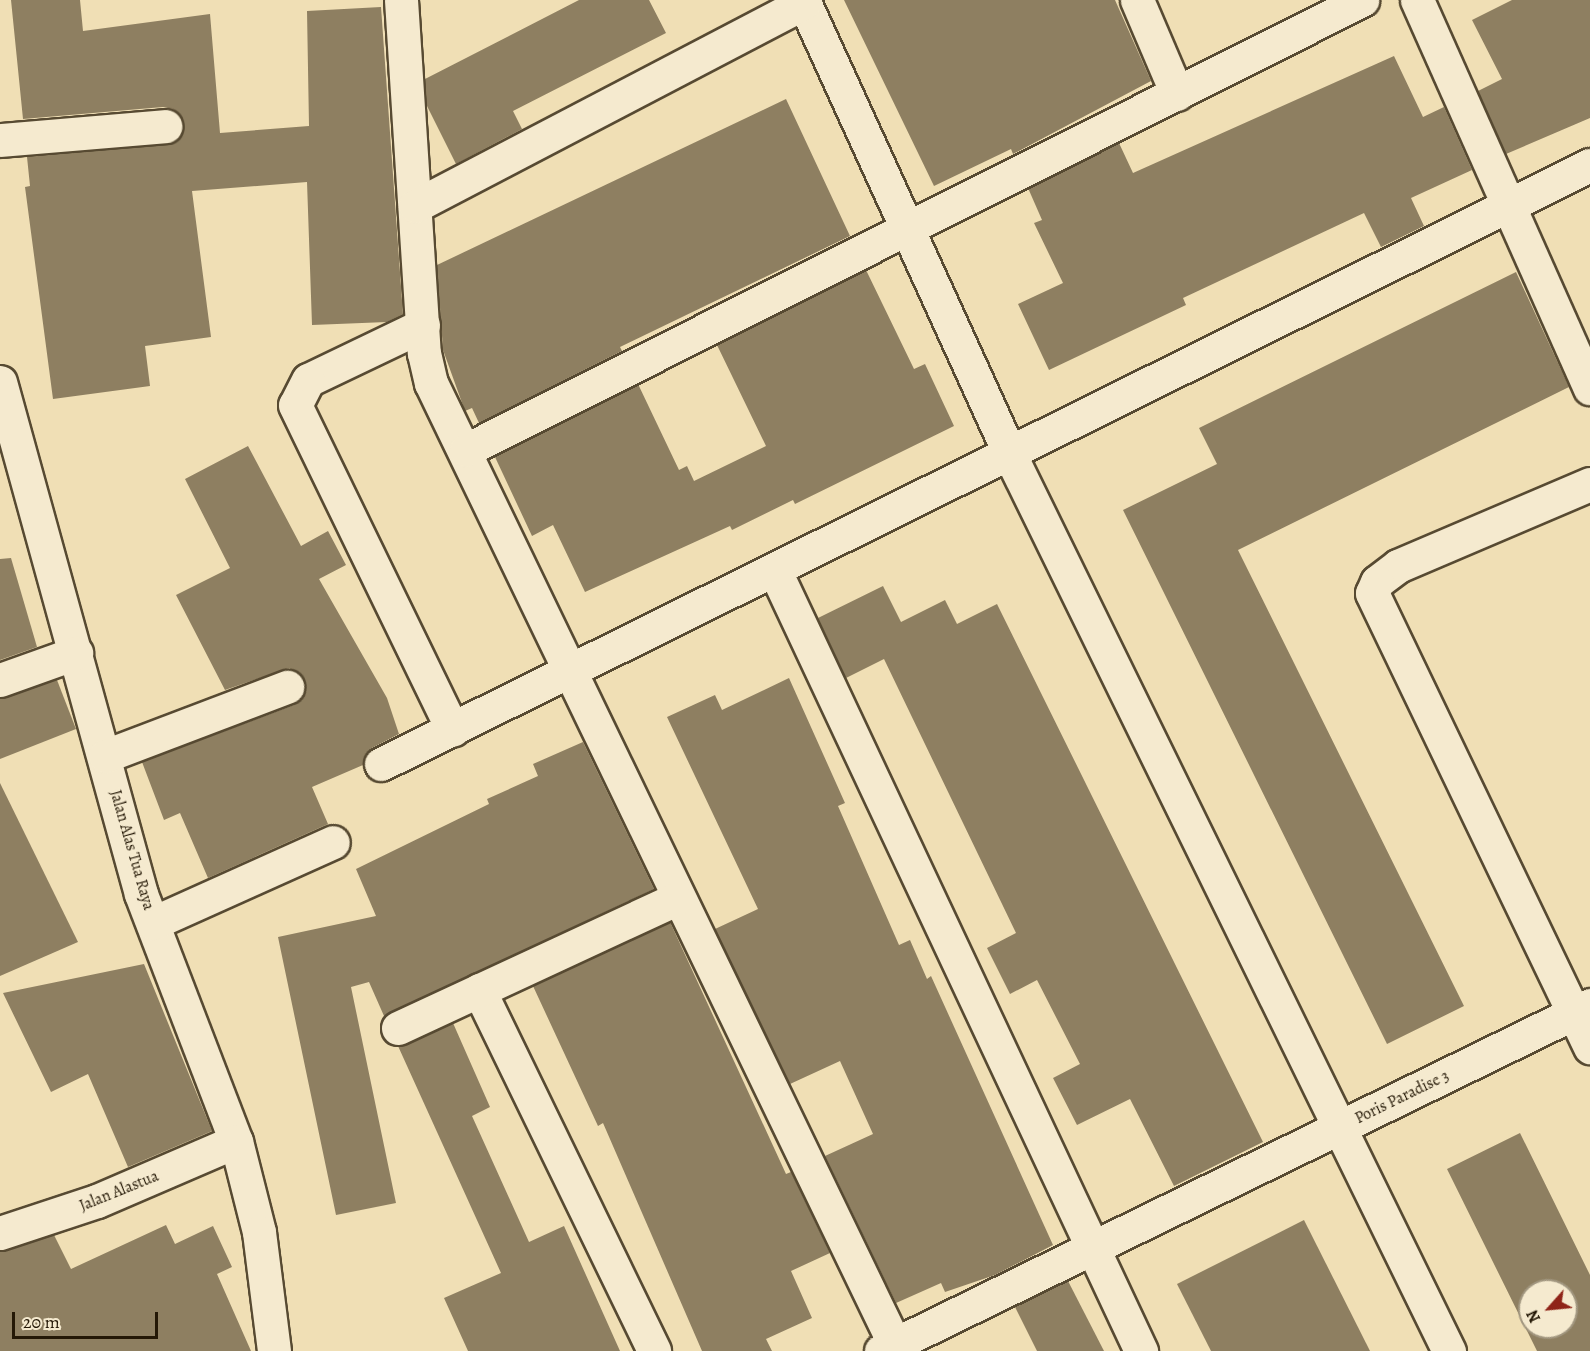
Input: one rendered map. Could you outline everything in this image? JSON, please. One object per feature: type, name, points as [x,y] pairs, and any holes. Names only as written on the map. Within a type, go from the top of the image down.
[{"type":"street","points":[[401,0],[423,325],[432,383],[575,672],[676,899],[891,1349]]},
{"type":"street","points":[[1137,0],[1177,94]]},
{"type":"street","points":[[466,450],[906,232],[1362,0]]},
{"type":"street","points":[[1417,0],[1506,207],[1590,388]]},
{"type":"street","points":[[415,206],[804,1],[906,232],[1010,455],[1449,1351]]},
{"type":"street","points":[[0,140],[165,126]]},
{"type":"street","points":[[381,764],[575,672],[1590,165]]},
{"type":"street","points":[[423,325],[308,380],[295,405],[453,730]]},
{"type":"street","name":"Jalan Alas Tua Raya","points":[[0,382],[8,438],[76,653],[153,923],[236,1142],[259,1232],[274,1351]]},
{"type":"street","points":[[1590,484],[1398,566],[1377,582],[1372,593],[1581,1009],[1590,1047]]},
{"type":"street","points":[[775,571],[1091,1249],[1141,1351]]},
{"type":"street","points":[[0,680],[76,653]]},
{"type":"street","points":[[105,756],[287,687]]},
{"type":"street","points":[[153,923],[333,842]]},
{"type":"street","points":[[398,1028],[676,899]]},
{"type":"street","points":[[479,990],[654,1351]]},
{"type":"street","name":"Poris Paradise 3","points":[[891,1349],[1581,1009]]},
{"type":"street","name":"Jalan Alastua","points":[[0,1233],[97,1201],[236,1142]]},
{"type":"building","points":[[11,0],[80,0],[83,31],[210,14],[220,133],[309,126],[307,11],[381,7],[403,314],[387,322],[312,325],[307,182],[192,191],[211,337],[145,346],[150,386],[53,399],[25,187],[30,186],[27,157],[167,145],[182,134],[184,124],[173,109],[163,107],[23,119]]},
{"type":"building","points":[[579,0],[649,0],[666,33],[513,111],[522,129],[456,164],[427,106],[425,79]]},
{"type":"building","points":[[844,0],[1115,0],[1151,81],[1013,154],[1011,149],[934,186]]},
{"type":"building","points":[[1512,0],[1590,0],[1590,118],[1506,154],[1478,91],[1502,79],[1472,20]]},
{"type":"building","points":[[1394,56],[1423,117],[1444,107],[1472,170],[1411,198],[1424,226],[1381,247],[1364,213],[1183,298],[1186,305],[1049,370],[1018,304],[1063,283],[1034,223],[1042,220],[1028,188],[1119,143],[1133,173]]},
{"type":"building","points":[[786,99],[850,236],[620,347],[622,351],[479,423],[472,408],[465,411],[443,350],[437,265]]},
{"type":"building","points":[[866,270],[914,369],[925,364],[954,426],[795,504],[793,500],[732,530],[730,526],[585,592],[553,525],[532,536],[495,457],[638,384],[679,470],[687,466],[694,481],[766,446],[717,345]]},
{"type":"building","points":[[1516,272],[1569,387],[1238,550],[1464,1006],[1387,1044],[1123,510],[1217,464],[1199,428]]},
{"type":"building","points":[[248,446],[301,546],[328,531],[346,565],[319,579],[387,698],[399,734],[372,748],[363,765],[312,787],[328,824],[208,878],[180,813],[164,820],[142,762],[294,705],[306,689],[299,673],[289,668],[225,690],[176,595],[230,568],[185,479]]},
{"type":"building","points":[[11,558],[37,647],[0,660],[0,559]]},
{"type":"building","points":[[883,586],[901,622],[945,600],[957,624],[997,604],[1263,1142],[1174,1186],[1130,1099],[1077,1125],[1053,1078],[1080,1064],[1037,980],[1010,994],[987,948],[1016,933],[884,659],[846,678],[818,618]]},
{"type":"building","points":[[789,678],[845,803],[838,806],[899,945],[910,940],[927,979],[931,976],[1053,1245],[995,1275],[945,1292],[941,1283],[896,1303],[825,1156],[873,1134],[840,1061],[790,1084],[715,929],[758,909],[667,717],[715,695],[722,710]]},
{"type":"building","points":[[57,680],[76,729],[0,759],[0,698]]},
{"type":"building","points":[[583,742],[654,889],[384,1016],[369,982],[351,987],[396,1203],[336,1215],[278,937],[376,916],[356,869],[489,804],[487,799],[538,776],[533,764]]},
{"type":"building","points":[[0,783],[78,942],[0,976]]},
{"type":"building","points":[[670,922],[786,1174],[791,1172],[830,1253],[791,1271],[812,1318],[766,1339],[772,1351],[702,1351],[603,1123],[598,1126],[533,986]]},
{"type":"building","points":[[144,964],[212,1131],[128,1167],[88,1074],[51,1092],[3,993]]},
{"type":"building","points":[[453,1023],[490,1107],[472,1116],[529,1242],[564,1226],[620,1351],[468,1351],[444,1298],[501,1273],[398,1046]]},
{"type":"building","points":[[1520,1133],[1590,1275],[1590,1351],[1537,1351],[1531,1339],[1578,1339],[1578,1279],[1518,1279],[1518,1313],[1447,1169]]},
{"type":"building","points":[[1304,1220],[1370,1351],[1211,1351],[1177,1284]]},
{"type":"building","points":[[166,1225],[175,1244],[213,1226],[232,1267],[217,1274],[251,1351],[0,1351],[0,1251],[54,1235],[71,1269]]},
{"type":"building","points":[[1068,1281],[1104,1351],[1037,1351],[1015,1307]]}]
